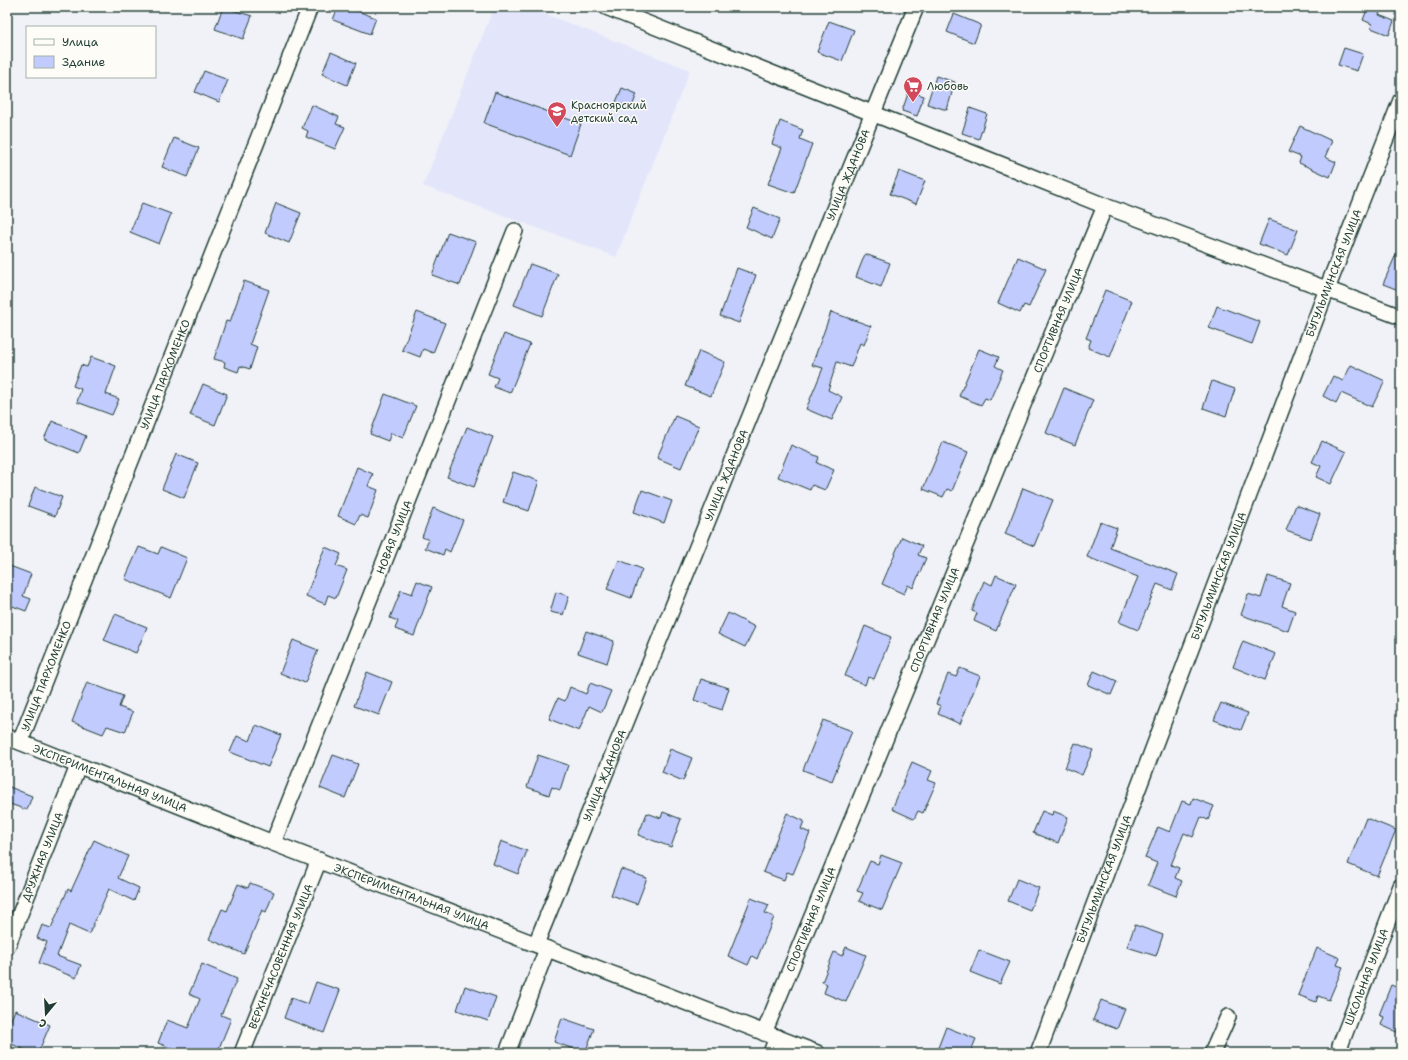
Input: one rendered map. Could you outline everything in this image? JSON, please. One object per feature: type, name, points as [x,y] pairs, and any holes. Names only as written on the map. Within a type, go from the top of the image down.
[{"type":"street","name":"УЛИЦА ПАРХОМЕНКО","points":[[13,739],[310,7]]},
{"type":"street","points":[[606,7],[1105,206],[1401,317]]},
{"type":"street","name":"УЛИЦА ЖДАНОВА","points":[[507,1053],[542,946],[916,7]]},
{"type":"street","name":"БУГУЛЬМИНСКАЯ УЛИЦА","points":[[1038,1053],[1327,288],[1401,100]]},
{"type":"street","name":"СПОРТИВНАЯ УЛИЦА","points":[[771,1053],[770,1035],[1105,206]]},
{"type":"street","name":"НОВАЯ УЛИЦА","points":[[273,842],[514,231]]},
{"type":"street","name":"ЭКСПЕРИМЕНТАЛЬНАЯ УЛИЦА","points":[[13,739],[78,766],[817,1053]]},
{"type":"street","name":"ДРУЖНАЯ УЛИЦА","points":[[7,947],[78,766]]},
{"type":"street","name":"ВЕРХНЕЧАСОВЕННАЯ УЛИЦА","points":[[242,1053],[319,860]]},
{"type":"street","name":"ШКОЛЬНАЯ УЛИЦА","points":[[1340,1046],[1401,886]]},
{"type":"street","points":[[1212,1053],[1228,1018]]},
{"type":"shaded area","name":"Красноярский детский сад","points":[[494,7],[527,7],[690,70],[616,257],[423,186]]},
{"type":"building","points":[[223,7],[252,16],[243,39],[215,29]]},
{"type":"building","points":[[338,7],[347,7],[376,18],[370,34],[333,20]]},
{"type":"building","points":[[1368,7],[1382,7],[1379,15],[1394,21],[1389,35],[1371,28],[1372,24],[1363,20]]},
{"type":"building","points":[[954,14],[981,25],[974,43],[947,32]]},
{"type":"building","points":[[829,21],[854,30],[842,61],[817,52]]},
{"type":"building","points":[[1344,48],[1363,54],[1357,71],[1338,65]]},
{"type":"building","points":[[331,52],[356,63],[347,85],[322,74]]},
{"type":"building","points":[[204,71],[228,80],[219,102],[195,92]]},
{"type":"building","points":[[936,76],[955,82],[947,110],[927,104]]},
{"type":"building","points":[[622,88],[637,94],[631,109],[616,102]]},
{"type":"building","name":"Любовь","points":[[909,91],[924,96],[917,116],[902,111]]},
{"type":"building","points":[[495,92],[581,124],[570,155],[484,123]]},
{"type":"building","points":[[312,105],[339,117],[336,124],[345,127],[335,149],[306,137],[308,131],[302,128]]},
{"type":"building","points":[[970,108],[987,114],[979,139],[962,133]]},
{"type":"building","points":[[780,121],[803,130],[800,139],[812,144],[794,193],[768,184],[782,148],[772,144]]},
{"type":"building","points":[[1300,126],[1332,141],[1325,157],[1336,162],[1330,177],[1299,163],[1301,157],[1288,152]]},
{"type":"building","points":[[174,138],[199,148],[187,177],[162,167]]},
{"type":"building","points":[[899,171],[925,181],[916,204],[890,194]]},
{"type":"building","points":[[142,203],[171,214],[159,244],[130,232]]},
{"type":"building","points":[[276,203],[301,213],[289,243],[265,233]]},
{"type":"building","points":[[754,208],[780,219],[772,239],[746,227]]},
{"type":"building","points":[[1269,219],[1298,230],[1288,255],[1259,244]]},
{"type":"building","points":[[448,232],[476,242],[460,285],[432,275]]},
{"type":"building","points":[[1401,243],[1401,291],[1383,284]]},
{"type":"building","points":[[865,254],[890,263],[881,287],[856,277]]},
{"type":"building","points":[[1018,257],[1046,269],[1029,307],[1024,305],[1020,313],[998,303]]},
{"type":"building","points":[[530,264],[558,274],[542,316],[514,305]]},
{"type":"building","points":[[737,268],[756,275],[739,323],[720,316]]},
{"type":"building","points":[[244,281],[269,290],[250,344],[257,347],[250,369],[240,366],[238,372],[224,367],[225,362],[214,359],[226,321],[230,322]]},
{"type":"building","points":[[1105,290],[1132,301],[1110,357],[1088,348],[1091,340],[1086,338]]},
{"type":"building","points":[[1217,306],[1260,322],[1252,344],[1209,328]]},
{"type":"building","points":[[417,312],[445,323],[433,353],[423,349],[420,357],[402,350]]},
{"type":"building","points":[[831,312],[871,326],[864,345],[860,343],[851,367],[837,362],[828,390],[842,397],[832,420],[806,409],[823,368],[812,365]]},
{"type":"building","points":[[504,334],[530,344],[510,393],[494,387],[498,378],[488,374]]},
{"type":"building","points":[[979,349],[999,357],[995,366],[1003,370],[990,400],[985,398],[981,405],[959,396]]},
{"type":"building","points":[[699,351],[725,362],[711,396],[685,386]]},
{"type":"building","points":[[91,357],[116,366],[106,394],[119,399],[112,415],[77,402],[81,389],[73,386],[81,365],[87,367]]},
{"type":"building","points":[[1351,365],[1385,381],[1372,407],[1341,393],[1336,403],[1323,396],[1333,376],[1343,381]]},
{"type":"building","points":[[1212,381],[1235,389],[1226,416],[1203,408]]},
{"type":"building","points":[[203,384],[227,394],[215,425],[190,415]]},
{"type":"building","points":[[1064,388],[1093,400],[1075,445],[1046,433]]},
{"type":"building","points":[[385,394],[416,406],[403,438],[391,433],[388,441],[370,434]]},
{"type":"building","points":[[675,416],[699,426],[681,468],[657,458]]},
{"type":"building","points":[[52,421],[86,436],[79,453],[44,439]]},
{"type":"building","points":[[467,427],[493,437],[474,487],[447,477]]},
{"type":"building","points":[[1322,441],[1346,452],[1331,484],[1316,477],[1321,466],[1312,462]]},
{"type":"building","points":[[943,442],[968,452],[952,491],[947,489],[943,497],[923,489]]},
{"type":"building","points":[[791,445],[819,457],[817,463],[834,470],[825,490],[812,485],[810,490],[778,477]]},
{"type":"building","points":[[176,454],[198,463],[184,498],[162,489]]},
{"type":"building","points":[[357,467],[373,474],[368,486],[378,490],[368,518],[360,515],[356,524],[338,516]]},
{"type":"building","points":[[513,472],[539,481],[529,511],[503,502]]},
{"type":"building","points":[[35,487],[62,497],[55,516],[28,506]]},
{"type":"building","points":[[1023,488],[1053,500],[1034,546],[1005,534]]},
{"type":"building","points":[[642,490],[672,501],[664,523],[634,512]]},
{"type":"building","points":[[1296,505],[1320,514],[1311,539],[1286,530]]},
{"type":"building","points":[[433,508],[463,520],[450,552],[445,549],[443,555],[425,548],[429,540],[422,537]]},
{"type":"building","points":[[1100,522],[1117,528],[1110,548],[1178,574],[1172,590],[1157,584],[1138,630],[1119,622],[1138,577],[1087,557]]},
{"type":"building","points":[[902,537],[922,546],[918,555],[926,558],[913,588],[908,585],[904,594],[882,584]]},
{"type":"building","points":[[139,547],[158,554],[161,547],[187,558],[171,598],[125,579]]},
{"type":"building","points":[[325,547],[341,554],[336,566],[347,570],[336,598],[328,595],[325,604],[306,596]]},
{"type":"building","points":[[619,560],[642,569],[631,598],[607,589]]},
{"type":"building","points":[[7,565],[31,574],[23,596],[31,599],[26,611],[7,604]]},
{"type":"building","points":[[996,575],[1016,584],[996,631],[974,621],[977,613],[972,611],[984,581],[992,585]]},
{"type":"building","points":[[1268,576],[1290,583],[1282,606],[1295,611],[1288,631],[1241,615],[1248,594],[1261,598]]},
{"type":"building","points":[[417,581],[432,587],[414,636],[395,629],[398,621],[390,618],[401,590],[412,594]]},
{"type":"building","points":[[556,592],[569,596],[563,615],[550,612]]},
{"type":"building","points":[[728,613],[755,627],[745,647],[718,634]]},
{"type":"building","points":[[115,614],[147,627],[136,653],[104,640]]},
{"type":"building","points":[[865,626],[891,637],[874,679],[868,677],[865,685],[845,676]]},
{"type":"building","points":[[586,631],[614,641],[607,663],[578,653]]},
{"type":"building","points":[[293,640],[318,650],[305,683],[280,673]]},
{"type":"building","points":[[1243,641],[1276,654],[1265,680],[1233,667]]},
{"type":"building","points":[[960,668],[980,676],[960,724],[938,714],[941,706],[936,704],[948,674],[956,677]]},
{"type":"building","points":[[1094,671],[1117,681],[1111,695],[1088,685]]},
{"type":"building","points":[[367,672],[392,682],[379,715],[354,706]]},
{"type":"building","points":[[701,679],[729,688],[722,710],[694,700]]},
{"type":"building","points":[[87,682],[123,696],[119,707],[133,712],[125,732],[107,726],[103,734],[72,722]]},
{"type":"building","points":[[590,683],[611,691],[602,712],[589,706],[579,731],[549,719],[558,698],[565,701],[570,687],[586,694]]},
{"type":"building","points":[[1221,703],[1248,713],[1241,730],[1214,720]]},
{"type":"building","points":[[823,720],[852,731],[832,781],[803,770]]},
{"type":"building","points":[[256,725],[281,735],[268,767],[230,752],[237,736],[250,741]]},
{"type":"building","points":[[1075,743],[1093,750],[1082,775],[1065,768]]},
{"type":"building","points":[[670,749],[692,758],[683,781],[662,772]]},
{"type":"building","points":[[333,755],[358,764],[345,798],[320,788]]},
{"type":"building","points":[[538,755],[568,765],[560,790],[552,787],[549,795],[527,787]]},
{"type":"building","points":[[912,762],[932,771],[928,780],[936,783],[923,813],[918,811],[914,819],[892,809]]},
{"type":"building","points":[[7,786],[32,796],[27,810],[7,803]]},
{"type":"building","points":[[1193,798],[1214,806],[1208,820],[1201,817],[1193,837],[1184,833],[1171,865],[1179,868],[1175,878],[1182,881],[1176,896],[1148,885],[1157,863],[1145,858],[1158,827],[1170,832],[1182,801],[1191,804]]},
{"type":"building","points":[[1042,811],[1052,815],[1053,811],[1068,817],[1058,843],[1033,833]]},
{"type":"building","points":[[663,812],[681,819],[671,847],[638,835],[647,813],[661,818]]},
{"type":"building","points":[[787,813],[804,821],[801,829],[810,833],[793,874],[787,872],[784,880],[763,872]]},
{"type":"building","points":[[1366,818],[1396,830],[1377,876],[1348,864]]},
{"type":"building","points":[[94,840],[128,856],[118,878],[139,888],[134,901],[109,889],[89,934],[69,925],[57,956],[81,965],[76,978],[39,963],[47,942],[37,938],[42,925],[51,928],[68,889],[71,891]]},
{"type":"building","points":[[501,841],[527,851],[518,874],[493,864]]},
{"type":"building","points":[[881,855],[902,863],[882,910],[859,901],[863,893],[857,891],[870,861],[878,864]]},
{"type":"building","points":[[621,869],[647,878],[637,904],[611,895]]},
{"type":"building","points":[[1017,879],[1039,888],[1030,910],[1008,901]]},
{"type":"building","points":[[250,883],[274,892],[266,912],[262,910],[244,954],[209,939],[222,909],[227,911],[238,884],[248,888]]},
{"type":"building","points":[[751,898],[769,905],[765,913],[774,917],[757,959],[752,956],[748,965],[728,956]]},
{"type":"building","points":[[1135,925],[1163,935],[1156,956],[1127,947]]},
{"type":"building","points":[[846,947],[866,955],[846,1002],[824,993],[827,984],[822,982],[834,952],[842,956]]},
{"type":"building","points":[[1317,948],[1340,958],[1337,965],[1343,967],[1329,1000],[1318,996],[1316,1002],[1298,995]]},
{"type":"building","points":[[979,950],[1010,962],[1000,984],[970,972]]},
{"type":"building","points":[[202,964],[237,979],[221,1015],[231,1019],[217,1053],[183,1053],[158,1043],[167,1020],[188,1028],[200,999],[189,994]]},
{"type":"building","points":[[316,982],[340,990],[324,1033],[284,1018],[291,998],[308,1004]]},
{"type":"building","points":[[1391,985],[1401,989],[1401,1034],[1381,1025],[1384,1017],[1379,1015]]},
{"type":"building","points":[[465,986],[496,997],[488,1021],[457,1010]]},
{"type":"building","points":[[1101,1000],[1125,1009],[1117,1029],[1093,1020]]},
{"type":"building","points":[[15,1010],[50,1025],[38,1053],[32,1053],[7,1042],[7,1029]]},
{"type":"building","points":[[562,1018],[594,1029],[585,1053],[554,1042]]},
{"type":"building","points":[[946,1027],[976,1039],[970,1053],[936,1053]]},
{"type":"place","name":"Любовь","points":[[913,103]]},
{"type":"place","name":"Красноярский детский сад","points":[[557,128]]}]
